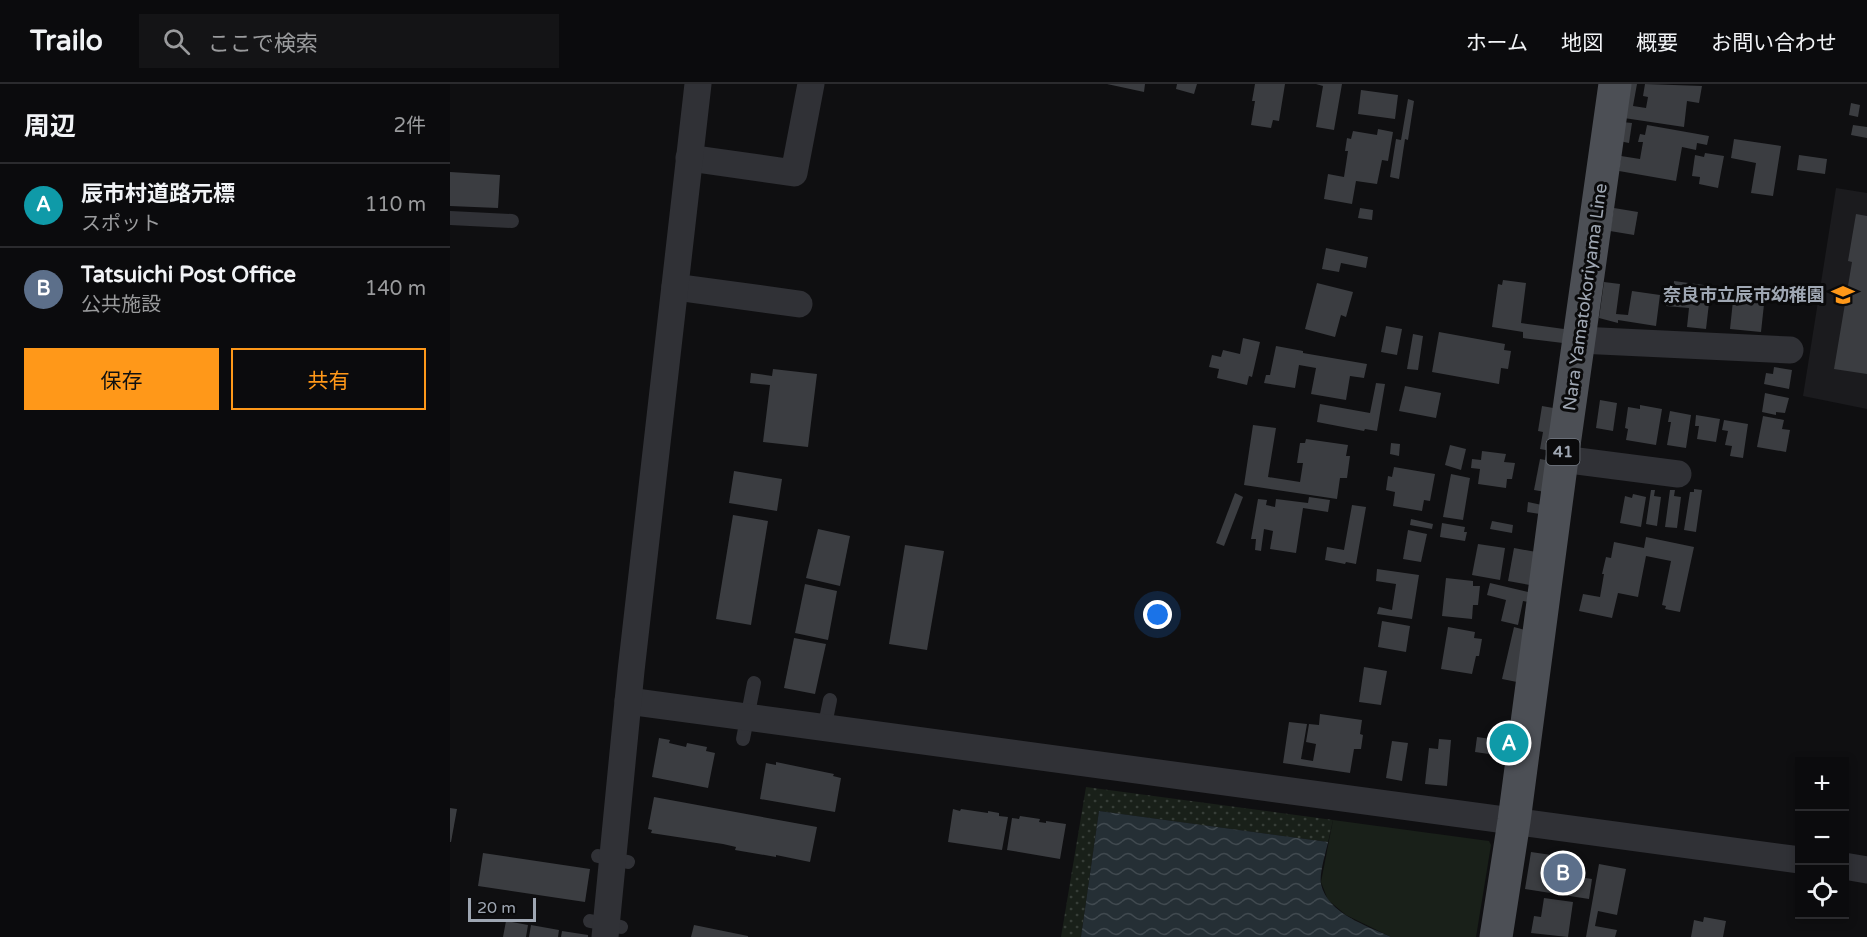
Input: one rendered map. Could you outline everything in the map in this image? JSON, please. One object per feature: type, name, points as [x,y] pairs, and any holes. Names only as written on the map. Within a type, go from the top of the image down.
[{"type":"main road","name":"Nara Yamatokoriyama Line","points":[[1496,937],[1615,84]]},
{"type":"street","points":[[606,927],[628,701],[698,84]]},
{"type":"street","points":[[689,158],[794,173],[811,84]]},
{"type":"street","points":[[675,287],[799,304]]},
{"type":"street","points":[[1579,340],[1790,350]]},
{"type":"street","points":[[1562,459],[1678,474]]},
{"type":"street","points":[[628,701],[745,728],[824,729],[1795,859]]},
{"type":"street","points":[[1849,867],[1867,870]]},
{"type":"lane","points":[[450,218],[512,221]]},
{"type":"lane","points":[[745,728],[754,683]]},
{"type":"lane","points":[[824,729],[830,700]]},
{"type":"shaded area","name":"奈良市立辰市幼稚園","points":[[1836,188],[1867,193],[1867,409],[1803,396]]},
{"type":"shaded area","points":[[1086,787],[1333,820],[1328,842],[1099,811],[1081,937],[1061,937]]},
{"type":"shaded area","points":[[1333,820],[1489,841],[1491,845],[1476,937],[1391,937],[1346,915],[1328,900],[1321,882]]},
{"type":"water","points":[[1099,811],[1328,842],[1321,880],[1325,894],[1331,903],[1349,917],[1391,937],[1081,937]]},
{"type":"building","points":[[1107,84],[1145,84],[1144,92]]},
{"type":"building","points":[[1177,84],[1197,84],[1194,94],[1176,89]]},
{"type":"building","points":[[1255,84],[1285,84],[1279,121],[1273,120],[1271,128],[1251,125]]},
{"type":"building","points":[[1316,84],[1342,84],[1334,130],[1316,127],[1323,86]]},
{"type":"building","points":[[1629,84],[1637,84],[1633,106],[1646,108],[1648,97],[1643,96],[1645,84],[1702,86],[1699,103],[1687,101],[1684,127],[1624,118]]},
{"type":"building","points":[[1361,90],[1398,95],[1395,119],[1358,114]]},
{"type":"building","points":[[1408,99],[1414,101],[1399,179],[1390,177],[1396,139],[1401,140]]},
{"type":"building","points":[[1851,103],[1860,105],[1858,117],[1849,115]]},
{"type":"building","points":[[1622,122],[1632,123],[1629,143],[1619,141]]},
{"type":"building","points":[[1647,125],[1709,136],[1707,145],[1697,143],[1696,150],[1682,147],[1676,181],[1619,171],[1621,156],[1640,159],[1643,142],[1638,142],[1640,134],[1645,135]]},
{"type":"building","points":[[1853,125],[1867,127],[1867,138],[1851,135]]},
{"type":"building","points":[[1378,129],[1393,132],[1388,161],[1382,160],[1377,184],[1356,181],[1352,204],[1324,199],[1328,174],[1344,177],[1348,151],[1345,151],[1347,138],[1351,139],[1353,131],[1377,135]]},
{"type":"building","points":[[1734,139],[1781,146],[1773,196],[1751,193],[1756,163],[1731,158]]},
{"type":"building","points":[[1705,153],[1724,156],[1718,188],[1699,184],[1700,177],[1692,176],[1695,155],[1704,157]]},
{"type":"building","points":[[1799,155],[1827,159],[1825,174],[1797,170]]},
{"type":"building","points":[[450,172],[500,175],[498,208],[450,206]]},
{"type":"building","points":[[1360,208],[1373,210],[1372,220],[1358,218]]},
{"type":"building","points":[[1614,208],[1638,212],[1634,235],[1610,231]]},
{"type":"building","points":[[1856,214],[1867,216],[1867,374],[1834,369],[1852,262],[1848,261]]},
{"type":"building","points":[[1326,248],[1368,257],[1366,268],[1341,263],[1339,272],[1322,269]]},
{"type":"building","points":[[1503,280],[1526,283],[1521,323],[1564,329],[1563,343],[1523,338],[1523,332],[1492,327],[1498,284],[1502,285]]},
{"type":"building","points":[[1674,281],[1711,286],[1706,329],[1687,327],[1689,308],[1666,306],[1668,292],[1673,293]]},
{"type":"building","points":[[1604,282],[1620,284],[1616,314],[1628,315],[1632,291],[1660,295],[1656,326],[1618,320],[1618,323],[1599,318]]},
{"type":"building","points":[[1317,283],[1353,292],[1346,317],[1341,315],[1335,337],[1305,329]]},
{"type":"building","points":[[1734,291],[1765,295],[1761,332],[1730,329]]},
{"type":"building","points":[[1386,326],[1402,329],[1397,355],[1381,352]]},
{"type":"building","points":[[1439,332],[1505,344],[1504,350],[1511,351],[1508,369],[1501,368],[1499,384],[1432,372]]},
{"type":"building","points":[[1413,334],[1423,336],[1418,370],[1407,369]]},
{"type":"building","points":[[1243,338],[1260,342],[1252,377],[1249,376],[1247,385],[1217,378],[1219,369],[1209,367],[1212,355],[1221,357],[1223,350],[1240,354]]},
{"type":"building","points":[[1276,346],[1367,364],[1364,378],[1350,376],[1346,400],[1311,394],[1316,368],[1299,365],[1295,388],[1264,383],[1266,375],[1270,375]]},
{"type":"building","points":[[1774,367],[1792,370],[1789,389],[1764,384],[1766,373],[1773,374]]},
{"type":"building","points":[[773,369],[817,374],[808,447],[763,442],[770,385],[750,383],[751,373],[772,376]]},
{"type":"building","points":[[1376,383],[1385,384],[1377,431],[1365,429],[1364,431],[1317,422],[1320,404],[1370,413]]},
{"type":"building","points":[[1405,386],[1441,393],[1436,418],[1399,411]]},
{"type":"building","points":[[1765,393],[1789,398],[1785,413],[1776,412],[1776,415],[1762,412]]},
{"type":"building","points":[[1600,400],[1617,403],[1613,431],[1596,428]]},
{"type":"building","points":[[1640,405],[1662,409],[1656,445],[1626,440],[1628,407],[1640,409]]},
{"type":"building","points":[[1542,406],[1559,409],[1551,451],[1540,449],[1543,432],[1538,431]]},
{"type":"building","points":[[1670,411],[1691,415],[1686,448],[1667,445],[1671,422],[1668,422]]},
{"type":"building","points":[[1696,415],[1720,419],[1716,442],[1697,439],[1699,426],[1695,426]]},
{"type":"building","points":[[1763,416],[1784,420],[1782,429],[1790,430],[1786,452],[1757,447]]},
{"type":"building","points":[[1724,420],[1748,424],[1743,458],[1730,456],[1732,446],[1725,445],[1728,431],[1722,430]]},
{"type":"building","points":[[1253,425],[1276,428],[1268,477],[1300,482],[1303,463],[1297,463],[1300,443],[1305,443],[1306,439],[1348,445],[1346,456],[1350,456],[1347,478],[1340,478],[1337,499],[1244,485]]},
{"type":"building","points":[[1391,443],[1400,444],[1399,456],[1390,454]]},
{"type":"building","points":[[1450,445],[1466,449],[1461,470],[1445,465]]},
{"type":"building","points":[[1482,451],[1506,454],[1504,462],[1515,463],[1512,479],[1507,479],[1506,488],[1478,484],[1480,469],[1471,468],[1472,459],[1481,460]]},
{"type":"building","points":[[1540,459],[1551,461],[1545,492],[1534,490]]},
{"type":"building","points":[[1394,467],[1435,474],[1430,501],[1424,500],[1422,511],[1393,506],[1395,492],[1386,490],[1388,476],[1392,477]]},
{"type":"building","points":[[734,471],[782,479],[777,511],[729,503]]},
{"type":"building","points":[[1451,474],[1470,478],[1463,520],[1443,517]]},
{"type":"building","points":[[1694,489],[1702,490],[1696,532],[1684,530],[1690,492],[1694,492]]},
{"type":"building","points":[[1651,490],[1655,490],[1654,496],[1661,497],[1657,526],[1646,524]]},
{"type":"building","points":[[1670,490],[1675,490],[1674,496],[1681,497],[1677,528],[1665,527]]},
{"type":"building","points":[[1235,493],[1243,497],[1224,546],[1216,543]]},
{"type":"building","points":[[1633,494],[1646,497],[1641,527],[1620,523],[1625,496],[1632,498]]},
{"type":"building","points":[[1309,497],[1330,500],[1328,512],[1303,508],[1296,553],[1270,549],[1273,531],[1264,529],[1261,551],[1255,550],[1256,539],[1251,539],[1258,499],[1267,500],[1266,505],[1275,507],[1276,499],[1308,503]]},
{"type":"building","points":[[1528,502],[1542,505],[1540,514],[1527,512]]},
{"type":"building","points":[[1352,505],[1366,507],[1356,564],[1325,560],[1327,547],[1344,550]]},
{"type":"building","points":[[733,515],[768,521],[751,625],[716,619]]},
{"type":"building","points":[[1411,519],[1433,524],[1432,529],[1410,525]]},
{"type":"building","points":[[1492,521],[1513,525],[1512,533],[1490,529]]},
{"type":"building","points":[[1442,523],[1465,527],[1464,532],[1467,532],[1465,541],[1440,537]]},
{"type":"building","points":[[818,529],[850,536],[840,586],[806,578]]},
{"type":"building","points":[[1408,530],[1427,534],[1421,562],[1403,559]]},
{"type":"building","points":[[1646,537],[1694,547],[1680,612],[1665,609],[1666,606],[1662,605],[1671,561],[1646,556],[1638,597],[1618,593],[1612,618],[1579,611],[1583,594],[1600,597],[1606,557],[1611,558],[1614,542],[1644,548]]},
{"type":"building","points":[[1478,544],[1505,548],[1500,580],[1472,575]]},
{"type":"building","points":[[905,545],[944,551],[927,650],[889,644]]},
{"type":"building","points":[[1514,548],[1536,552],[1530,585],[1508,581]]},
{"type":"building","points":[[1377,569],[1419,575],[1412,619],[1377,614],[1379,607],[1392,610],[1396,584],[1376,581]]},
{"type":"building","points":[[1446,578],[1473,581],[1473,586],[1480,586],[1478,605],[1473,605],[1472,619],[1442,616]]},
{"type":"building","points":[[1490,583],[1532,593],[1530,602],[1523,601],[1518,625],[1501,621],[1506,600],[1487,595]]},
{"type":"building","points":[[805,584],[837,591],[828,640],[795,633]]},
{"type":"building","points":[[1382,621],[1410,626],[1406,652],[1378,647]]},
{"type":"building","points":[[1448,627],[1475,632],[1474,638],[1482,639],[1472,674],[1441,669]]},
{"type":"building","points":[[1514,627],[1529,631],[1517,682],[1502,679]]},
{"type":"building","points":[[794,638],[826,644],[815,694],[784,688]]},
{"type":"building","points":[[1364,667],[1387,671],[1381,705],[1359,702]]},
{"type":"building","points":[[1320,714],[1362,720],[1361,749],[1354,749],[1350,773],[1283,763],[1289,722],[1307,724],[1301,759],[1313,761],[1316,744],[1306,742],[1309,724],[1319,725]]},
{"type":"building","points":[[1477,737],[1498,740],[1496,755],[1475,752]]},
{"type":"building","points":[[659,738],[686,747],[687,743],[707,747],[706,751],[715,753],[708,788],[652,777]]},
{"type":"building","points":[[1439,739],[1451,740],[1447,786],[1425,784],[1429,748],[1438,749]]},
{"type":"building","points":[[1392,741],[1408,743],[1402,781],[1386,778]]},
{"type":"building","points":[[776,762],[834,774],[833,776],[841,778],[835,812],[760,799],[766,763],[776,765]]},
{"type":"building","points":[[654,797],[817,827],[810,862],[735,850],[736,847],[723,844],[651,833],[652,830],[648,829]]},
{"type":"building","points":[[450,808],[457,809],[451,842],[450,842]]},
{"type":"building","points":[[953,809],[988,813],[988,811],[1008,817],[1002,850],[948,842]]},
{"type":"building","points":[[1020,816],[1040,819],[1039,822],[1066,824],[1060,859],[1007,850],[1012,818],[1019,819]]},
{"type":"building","points":[[1531,852],[1565,857],[1562,874],[1592,879],[1589,899],[1525,889]]},
{"type":"building","points":[[483,853],[590,869],[585,902],[478,886]]},
{"type":"building","points":[[1599,864],[1626,869],[1617,915],[1598,911],[1595,926],[1617,930],[1615,937],[1586,937]]},
{"type":"building","points":[[1544,898],[1573,902],[1568,937],[1531,933],[1534,916],[1541,917]]},
{"type":"building","points":[[1704,917],[1726,921],[1723,937],[1691,937],[1694,920],[1703,922]]},
{"type":"building","points":[[506,921],[528,925],[526,937],[503,937]]},
{"type":"building","points":[[531,925],[559,930],[558,937],[529,937]]},
{"type":"building","points":[[694,925],[748,936],[748,937],[691,937]]},
{"type":"building","points":[[562,931],[588,935],[588,937],[561,937]]},
{"type":"place","name":"奈良市立辰市幼稚園","points":[[1843,295]]},
{"type":"place","name":"辰市村道路元標","points":[[1509,743]]},
{"type":"place","name":"Tatsuichi Post Office","points":[[1563,873]]}]
